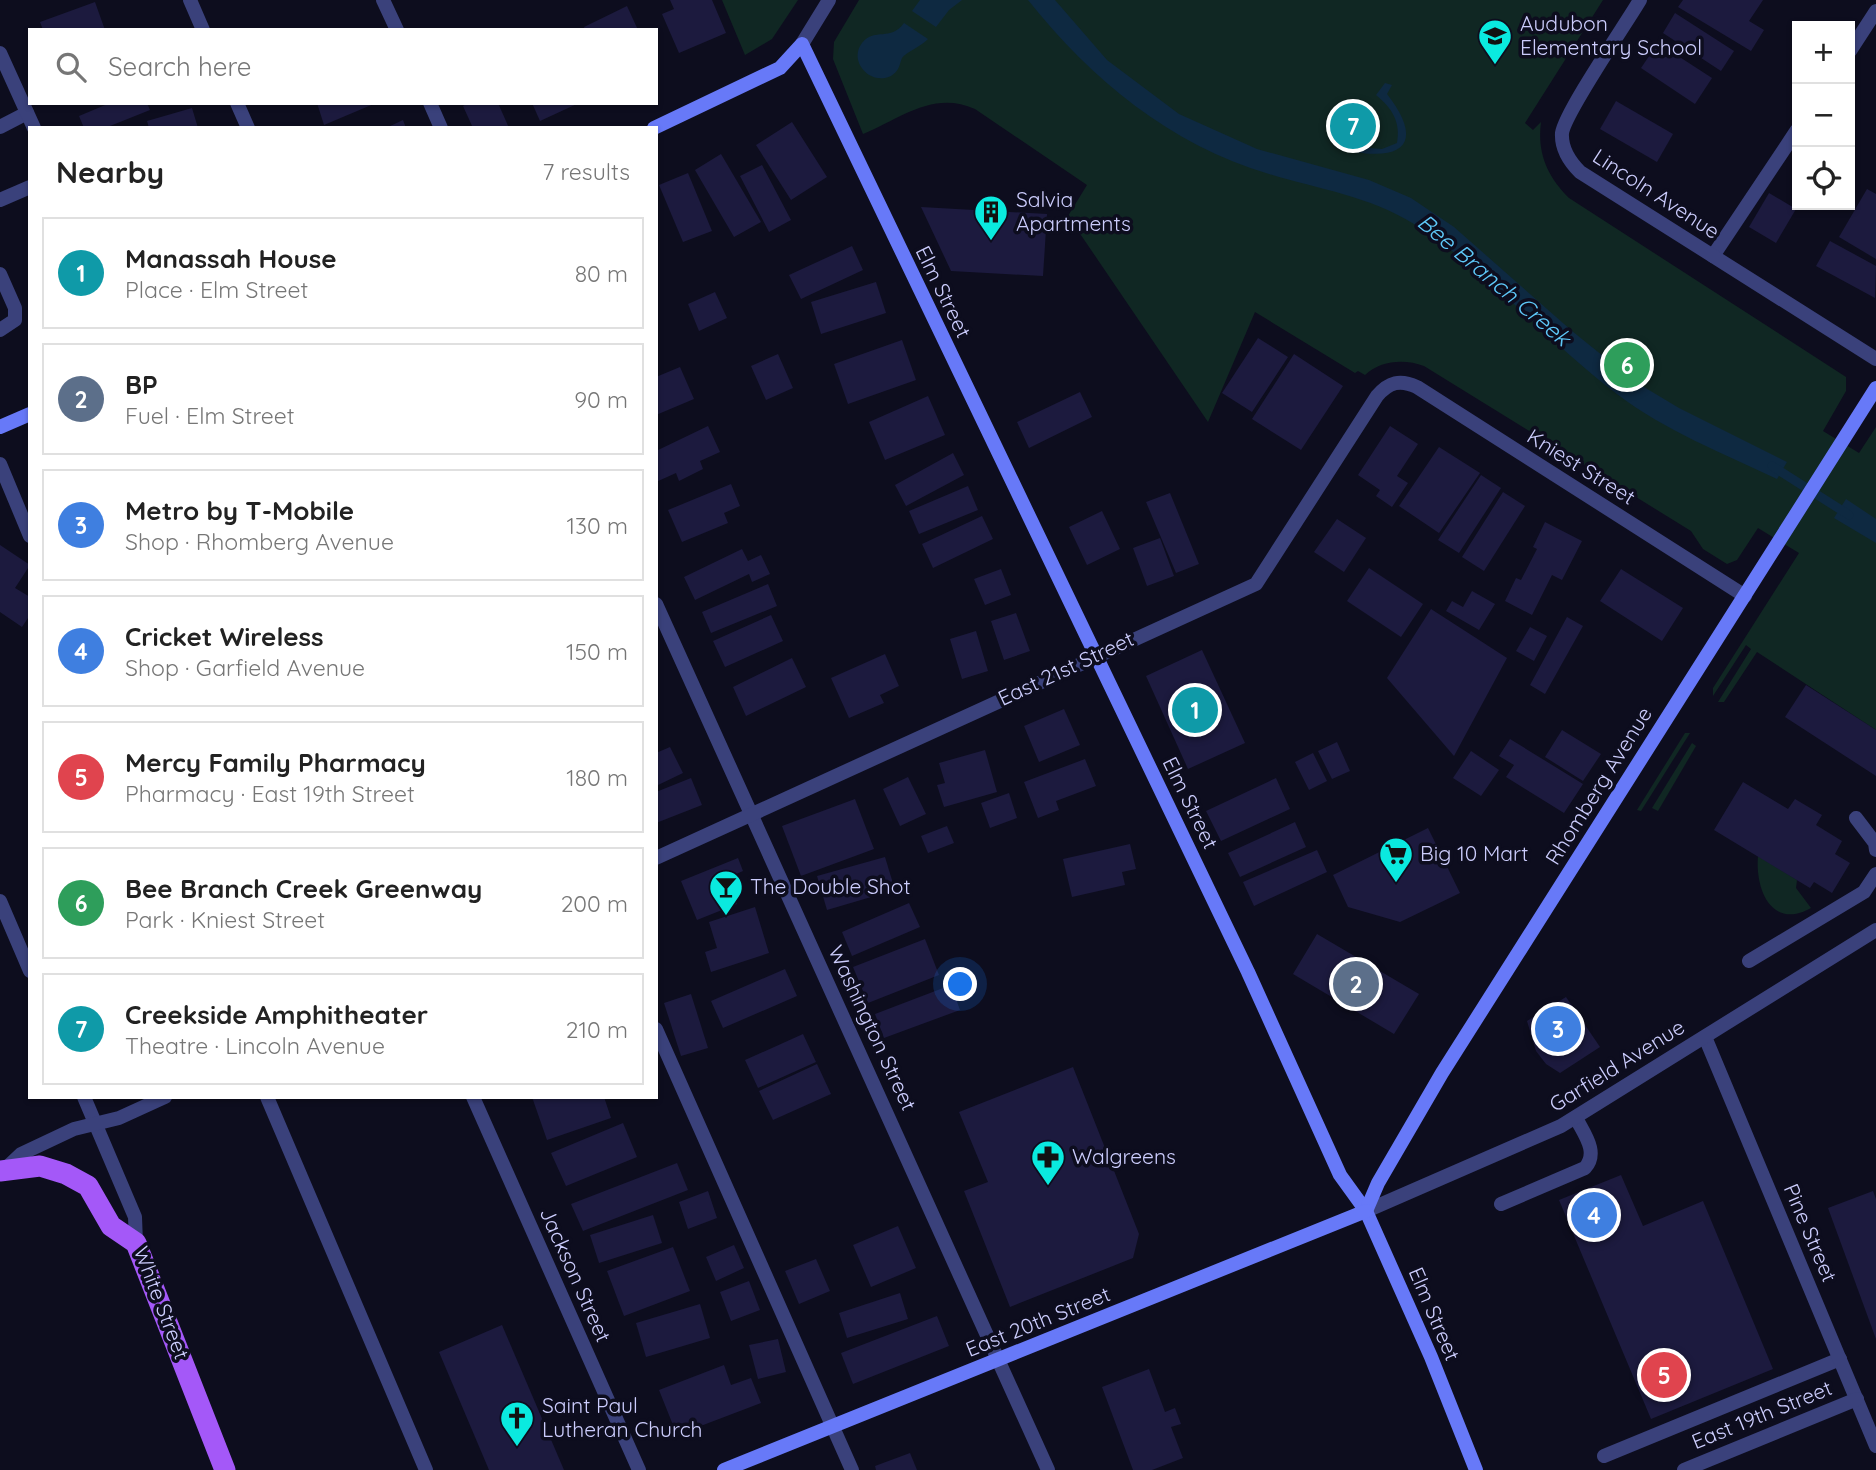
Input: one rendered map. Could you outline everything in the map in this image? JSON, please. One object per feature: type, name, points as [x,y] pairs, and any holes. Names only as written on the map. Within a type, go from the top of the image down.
[{"type":"main road","points":[[2,1170],[40,1166],[66,1174],[88,1186],[111,1226],[136,1243]]},
{"type":"main road","name":"White Street","points":[[136,1243],[225,1470]]},
{"type":"street","points":[[190,0],[203,28]]},
{"type":"street","points":[[383,0],[396,28]]},
{"type":"street","points":[[657,126],[780,68],[802,44],[829,0]]},
{"type":"street","name":"Lincoln Avenue","points":[[1640,0],[1566,122],[1563,146],[1569,161],[1580,172],[1876,359]]},
{"type":"street","points":[[1855,43],[1876,11]]},
{"type":"street","name":"Elm Street","points":[[802,44],[1248,972],[1340,1175],[1366,1211],[1476,1470]]},
{"type":"street","points":[[0,53],[33,126]]},
{"type":"street","points":[[238,105],[247,126]]},
{"type":"street","points":[[431,105],[440,126]]},
{"type":"street","points":[[0,127],[27,113]]},
{"type":"street","points":[[1713,256],[1792,138]]},
{"type":"street","points":[[0,200],[28,188]]},
{"type":"street","points":[[0,274],[15,308],[15,320],[0,330]]},
{"type":"street","name":"East 21st Street","points":[[658,857],[1256,584],[1377,396],[1392,383]]},
{"type":"street","name":"Kniest Street","points":[[1392,383],[1414,385],[1745,596]]},
{"type":"street","name":"Rhomberg Avenue","points":[[1366,1211],[1378,1184],[1442,1073],[1876,388]]},
{"type":"street","points":[[0,426],[28,415]]},
{"type":"street","points":[[0,464],[28,531]]},
{"type":"street","name":"Washington Street","points":[[658,608],[1048,1470]]},
{"type":"street","points":[[1856,818],[1875,843],[1876,850]]},
{"type":"street","points":[[1749,961],[1864,892],[1876,874]]},
{"type":"street","points":[[0,901],[28,966]]},
{"type":"street","name":"Garfield Avenue","points":[[1366,1211],[1527,1143],[1576,1118],[1876,930]]},
{"type":"street","points":[[658,1033],[835,1426],[852,1470]]},
{"type":"street","name":"Pine Street","points":[[1705,1037],[1876,1446]]},
{"type":"street","name":"White Street","points":[[85,1099],[135,1217],[136,1243]]},
{"type":"street","points":[[2,1170],[21,1154],[95,1121],[119,1118],[161,1099]]},
{"type":"street","points":[[268,1099],[426,1470]]},
{"type":"street","name":"Jackson Street","points":[[474,1099],[639,1470]]},
{"type":"street","points":[[1501,1204],[1585,1168],[1590,1162],[1591,1147],[1576,1118]]},
{"type":"street","name":"East 20th Street","points":[[724,1470],[1366,1211]]},
{"type":"street","points":[[1604,1456],[1840,1359]]},
{"type":"street","name":"East 19th Street","points":[[1684,1470],[1857,1399]]},
{"type":"green space","points":[[722,0],[798,0],[772,39],[745,55]]},
{"type":"green space","points":[[859,0],[1603,0],[1525,123],[1533,130],[1541,122],[1541,144],[1545,163],[1569,198],[1846,377],[1846,391],[1823,431],[1859,453],[1876,427],[1876,730],[1757,652],[1724,702],[1718,702],[1751,649],[1746,645],[1713,696],[1713,688],[1799,553],[1758,528],[1737,560],[1727,564],[1703,549],[1691,531],[1424,366],[1393,362],[1378,366],[1365,375],[1358,371],[1355,373],[1255,312],[1208,422],[1068,216],[1087,185],[975,109],[960,104],[932,104],[918,108],[863,134],[833,59],[834,42]]},
{"type":"green space","points":[[1685,733],[1690,733],[1641,811],[1637,810]]},
{"type":"green space","points":[[1692,743],[1696,746],[1658,811],[1652,808]]},
{"type":"green space","points":[[1758,856],[1797,880],[1796,888],[1811,908],[1786,914],[1776,910],[1763,893]]},
{"type":"water","points":[[920,0],[962,0],[949,10],[936,27],[912,11]]},
{"type":"water","points":[[1028,0],[1055,0],[1107,60],[1179,114],[1257,149],[1369,180],[1411,198],[1454,227],[1572,331],[1634,381],[1679,408],[1787,462],[1777,479],[1695,441],[1635,407],[1566,352],[1467,263],[1397,214],[1343,194],[1269,174],[1233,161],[1166,127],[1106,82],[1079,57]]},
{"type":"water","points":[[904,23],[928,39],[902,58],[891,76],[876,78],[869,75],[859,64],[858,50],[862,43],[872,36],[893,32]]},
{"type":"water","points":[[1385,83],[1392,85],[1387,94],[1404,122],[1404,142],[1398,149],[1388,153],[1355,152],[1357,147],[1382,149],[1397,143],[1398,128],[1394,116],[1376,95]]},
{"type":"water","points":[[1846,499],[1876,519],[1876,543],[1834,518]]},
{"type":"building","points":[[670,0],[712,0],[726,33],[679,53],[662,14],[674,9]]},
{"type":"building","points":[[1683,0],[1763,0],[1749,21],[1764,30],[1751,51],[1678,7]]},
{"type":"building","points":[[95,2],[104,28],[42,28],[40,22]]},
{"type":"building","points":[[627,6],[637,28],[584,28]]},
{"type":"building","points":[[1675,13],[1734,51],[1721,71],[1663,33]]},
{"type":"building","points":[[1658,43],[1712,78],[1695,104],[1641,68]]},
{"type":"building","points":[[1616,101],[1673,134],[1657,162],[1600,129]]},
{"type":"building","points":[[105,105],[148,105],[150,110],[110,126],[83,126],[79,116]]},
{"type":"building","points":[[318,105],[371,105],[324,125]]},
{"type":"building","points":[[499,105],[508,126],[472,126],[463,106]]},
{"type":"building","points":[[533,105],[575,105],[540,121]]},
{"type":"building","points":[[192,108],[197,126],[148,126],[147,121]]},
{"type":"building","points":[[403,120],[405,126],[390,126]]},
{"type":"building","points":[[792,122],[827,177],[791,200],[756,145]]},
{"type":"building","points":[[721,154],[761,222],[734,237],[695,170]]},
{"type":"building","points":[[762,165],[791,220],[769,232],[740,176]]},
{"type":"building","points":[[688,173],[712,231],[683,242],[659,185]]},
{"type":"building","points":[[1867,189],[1876,194],[1876,259],[1839,237]]},
{"type":"building","points":[[1769,193],[1795,210],[1776,243],[1749,227]]},
{"type":"building","name":"Salvia Apartments","points":[[921,207],[1047,214],[1043,276],[951,271]]},
{"type":"building","points":[[1830,241],[1876,266],[1875,298],[1816,266]]},
{"type":"building","points":[[852,246],[863,270],[801,299],[789,275]]},
{"type":"building","points":[[876,282],[886,313],[821,334],[811,302]]},
{"type":"building","points":[[715,292],[727,318],[699,331],[688,304]]},
{"type":"building","points":[[1258,338],[1288,357],[1252,412],[1222,393]]},
{"type":"building","points":[[902,340],[916,380],[848,404],[834,364]]},
{"type":"building","points":[[778,354],[793,388],[766,400],[751,366]]},
{"type":"building","points":[[1294,354],[1343,386],[1301,450],[1252,419]]},
{"type":"building","points":[[680,367],[694,399],[658,414],[658,376]]},
{"type":"building","points":[[1080,392],[1092,417],[1029,448],[1017,422]]},
{"type":"building","points":[[928,396],[945,435],[885,460],[869,422]]},
{"type":"building","points":[[708,426],[720,452],[700,461],[703,469],[679,481],[676,473],[658,481],[658,450]]},
{"type":"building","points":[[1390,426],[1418,444],[1397,476],[1408,483],[1392,507],[1376,496],[1380,490],[1358,475]]},
{"type":"building","points":[[1439,447],[1480,473],[1439,533],[1399,506]]},
{"type":"building","points":[[953,453],[964,475],[906,506],[895,485]]},
{"type":"building","points":[[1481,475],[1501,488],[1459,553],[1438,540]]},
{"type":"building","points":[[731,484],[740,506],[724,513],[728,523],[682,542],[668,510]]},
{"type":"building","points":[[968,486],[978,510],[919,534],[909,511]]},
{"type":"building","points":[[1503,492],[1525,506],[1484,571],[1462,557]]},
{"type":"building","points":[[1170,493],[1199,564],[1176,573],[1146,502]]},
{"type":"building","points":[[1102,511],[1120,549],[1087,565],[1069,527]]},
{"type":"building","points":[[982,516],[993,539],[933,568],[922,544]]},
{"type":"building","points":[[1337,519],[1366,538],[1344,572],[1314,552]]},
{"type":"building","points":[[1545,522],[1582,541],[1562,580],[1552,575],[1532,615],[1505,601],[1516,578],[1521,580],[1537,549],[1533,547]]},
{"type":"building","points":[[1160,538],[1174,576],[1147,586],[1133,548]]},
{"type":"building","points":[[0,545],[28,564],[15,588],[28,596],[28,618],[22,627],[0,612]]},
{"type":"building","points":[[742,549],[748,561],[761,555],[770,574],[752,582],[749,574],[695,600],[684,577]]},
{"type":"building","points":[[1369,568],[1423,604],[1401,637],[1347,601]]},
{"type":"building","points":[[1001,569],[1011,595],[985,605],[974,579]]},
{"type":"building","points":[[1621,569],[1683,608],[1662,641],[1600,601]]},
{"type":"building","points":[[768,584],[777,606],[711,633],[702,612]]},
{"type":"building","points":[[1472,591],[1495,604],[1479,630],[1446,611],[1452,601],[1463,607]]},
{"type":"building","points":[[1431,609],[1507,658],[1454,756],[1387,678]]},
{"type":"building","points":[[1016,613],[1030,651],[1004,660],[991,621]]},
{"type":"building","points":[[771,615],[783,641],[725,667],[713,641]]},
{"type":"building","points":[[1567,617],[1583,626],[1545,694],[1530,685]]},
{"type":"building","points":[[1530,627],[1547,636],[1534,661],[1516,651]]},
{"type":"building","points":[[976,631],[988,671],[962,679],[950,639]]},
{"type":"building","points":[[1202,650],[1245,743],[1188,769],[1146,676]]},
{"type":"building","points":[[885,654],[899,686],[880,695],[884,703],[849,718],[831,678]]},
{"type":"building","points":[[792,658],[806,687],[746,716],[733,687]]},
{"type":"building","points":[[1806,685],[1876,730],[1876,776],[1785,717]]},
{"type":"building","points":[[1064,709],[1080,745],[1039,762],[1024,726]]},
{"type":"building","points":[[1562,730],[1601,754],[1583,781],[1545,757]]},
{"type":"building","points":[[1510,739],[1583,784],[1564,813],[1506,777],[1514,765],[1499,756]]},
{"type":"building","points":[[1337,742],[1350,771],[1332,779],[1318,751]]},
{"type":"building","points":[[670,747],[683,773],[658,785],[658,752]]},
{"type":"building","points":[[985,750],[997,792],[944,807],[937,785],[945,783],[939,763]]},
{"type":"building","points":[[1471,751],[1499,770],[1481,796],[1453,778]]},
{"type":"building","points":[[1313,753],[1327,781],[1309,790],[1295,762]]},
{"type":"building","points":[[1085,759],[1096,786],[1056,801],[1059,810],[1038,818],[1024,782]]},
{"type":"building","points":[[908,777],[926,814],[900,826],[883,789]]},
{"type":"building","points":[[691,778],[702,805],[658,822],[658,791]]},
{"type":"building","points":[[1276,778],[1290,809],[1221,841],[1206,811]]},
{"type":"building","points":[[1743,782],[1788,809],[1795,799],[1822,815],[1816,825],[1842,841],[1835,854],[1850,863],[1832,893],[1814,882],[1810,888],[1714,830]]},
{"type":"building","points":[[1009,793],[1017,818],[990,828],[981,803]]},
{"type":"building","points":[[855,799],[874,849],[801,876],[782,826]]},
{"type":"building","points":[[1295,822],[1306,847],[1240,877],[1228,853]]},
{"type":"building","points":[[947,826],[954,843],[928,853],[921,836]]},
{"type":"building","name":"Big 10 Mart","points":[[1428,828],[1460,893],[1400,922],[1348,907],[1333,875]]},
{"type":"building","points":[[1130,844],[1136,869],[1122,872],[1125,885],[1072,897],[1063,859]]},
{"type":"building","points":[[1317,850],[1327,872],[1254,906],[1243,882]]},
{"type":"building","points":[[885,857],[895,890],[827,910],[817,876]]},
{"type":"building","points":[[738,858],[743,871],[727,878],[737,904],[697,920],[681,881]]},
{"type":"building","points":[[909,903],[920,927],[852,956],[842,932]]},
{"type":"building","points":[[755,907],[769,953],[711,972],[705,952],[717,948],[709,922]]},
{"type":"building","points":[[1317,934],[1419,994],[1394,1034],[1293,974]]},
{"type":"building","points":[[925,939],[939,975],[868,1003],[853,967]]},
{"type":"building","points":[[785,969],[797,996],[723,1028],[711,1001]]},
{"type":"building","points":[[951,985],[960,1010],[884,1038],[875,1014]]},
{"type":"building","points":[[691,994],[708,1048],[681,1056],[664,1003]]},
{"type":"building","points":[[1566,997],[1600,1047],[1560,1073],[1546,1064],[1536,1051],[1527,1021]]},
{"type":"building","points":[[803,1034],[816,1062],[758,1088],[745,1060]]},
{"type":"building","points":[[817,1064],[831,1094],[773,1120],[759,1091]]},
{"type":"building","name":"Walgreens","points":[[1073,1067],[1139,1234],[1133,1258],[1010,1307],[964,1191],[988,1182],[959,1112]]},
{"type":"building","points":[[533,1099],[605,1099],[611,1118],[547,1140]]},
{"type":"building","points":[[623,1123],[637,1157],[566,1186],[551,1153]]},
{"type":"building","points":[[677,1163],[688,1190],[583,1231],[571,1204]]},
{"type":"building","points":[[1621,1175],[1643,1226],[1703,1201],[1773,1369],[1651,1419],[1559,1200]]},
{"type":"building","points":[[708,1191],[717,1218],[688,1229],[679,1202]]},
{"type":"building","points":[[1873,1191],[1876,1199],[1876,1339],[1828,1208]]},
{"type":"building","points":[[653,1215],[662,1243],[599,1263],[590,1235]]},
{"type":"building","points":[[898,1226],[916,1268],[871,1287],[853,1245]]},
{"type":"building","points":[[734,1245],[744,1268],[716,1281],[706,1257]]},
{"type":"building","points":[[673,1247],[690,1291],[624,1316],[607,1271]]},
{"type":"building","points":[[816,1259],[830,1291],[799,1304],[785,1271]]},
{"type":"building","points":[[749,1281],[760,1310],[731,1321],[720,1292]]},
{"type":"building","points":[[900,1293],[908,1319],[847,1338],[839,1313]]},
{"type":"building","points":[[700,1304],[710,1338],[646,1357],[636,1323]]},
{"type":"building","points":[[937,1316],[949,1346],[853,1384],[841,1353]]},
{"type":"building","points":[[502,1325],[564,1470],[489,1470],[439,1352]]},
{"type":"building","points":[[778,1339],[786,1372],[758,1379],[749,1345]]},
{"type":"building","points":[[724,1365],[731,1385],[751,1378],[761,1403],[677,1435],[659,1390]]},
{"type":"building","points":[[1149,1369],[1165,1412],[1175,1408],[1181,1424],[1171,1427],[1183,1458],[1152,1470],[1133,1470],[1102,1387]]},
{"type":"building","points":[[910,1453],[917,1470],[876,1470],[875,1466]]},
{"type":"waterway","name":"Bee Branch Creek","points":[[1772,466],[1849,515]]},
{"type":"place","name":"Audubon Elementary School","points":[[1495,66]]},
{"type":"place","name":"Creekside Amphitheater","points":[[1353,126]]},
{"type":"place","name":"Salvia Apartments","points":[[991,242]]},
{"type":"place","name":"Bee Branch Creek Greenway","points":[[1627,365]]},
{"type":"place","name":"Manassah House","points":[[1195,710]]},
{"type":"place","name":"Big 10 Mart","points":[[1396,884]]},
{"type":"place","name":"The Double Shot","points":[[726,917]]},
{"type":"place","name":"BP","points":[[1356,984]]},
{"type":"place","name":"Metro by T-Mobile","points":[[1558,1029]]},
{"type":"place","name":"Walgreens","points":[[1048,1187]]},
{"type":"place","name":"Cricket Wireless","points":[[1594,1215]]},
{"type":"place","name":"Mercy Family Pharmacy","points":[[1664,1375]]},
{"type":"place","name":"Saint Paul Lutheran Church","points":[[517,1448]]}]
